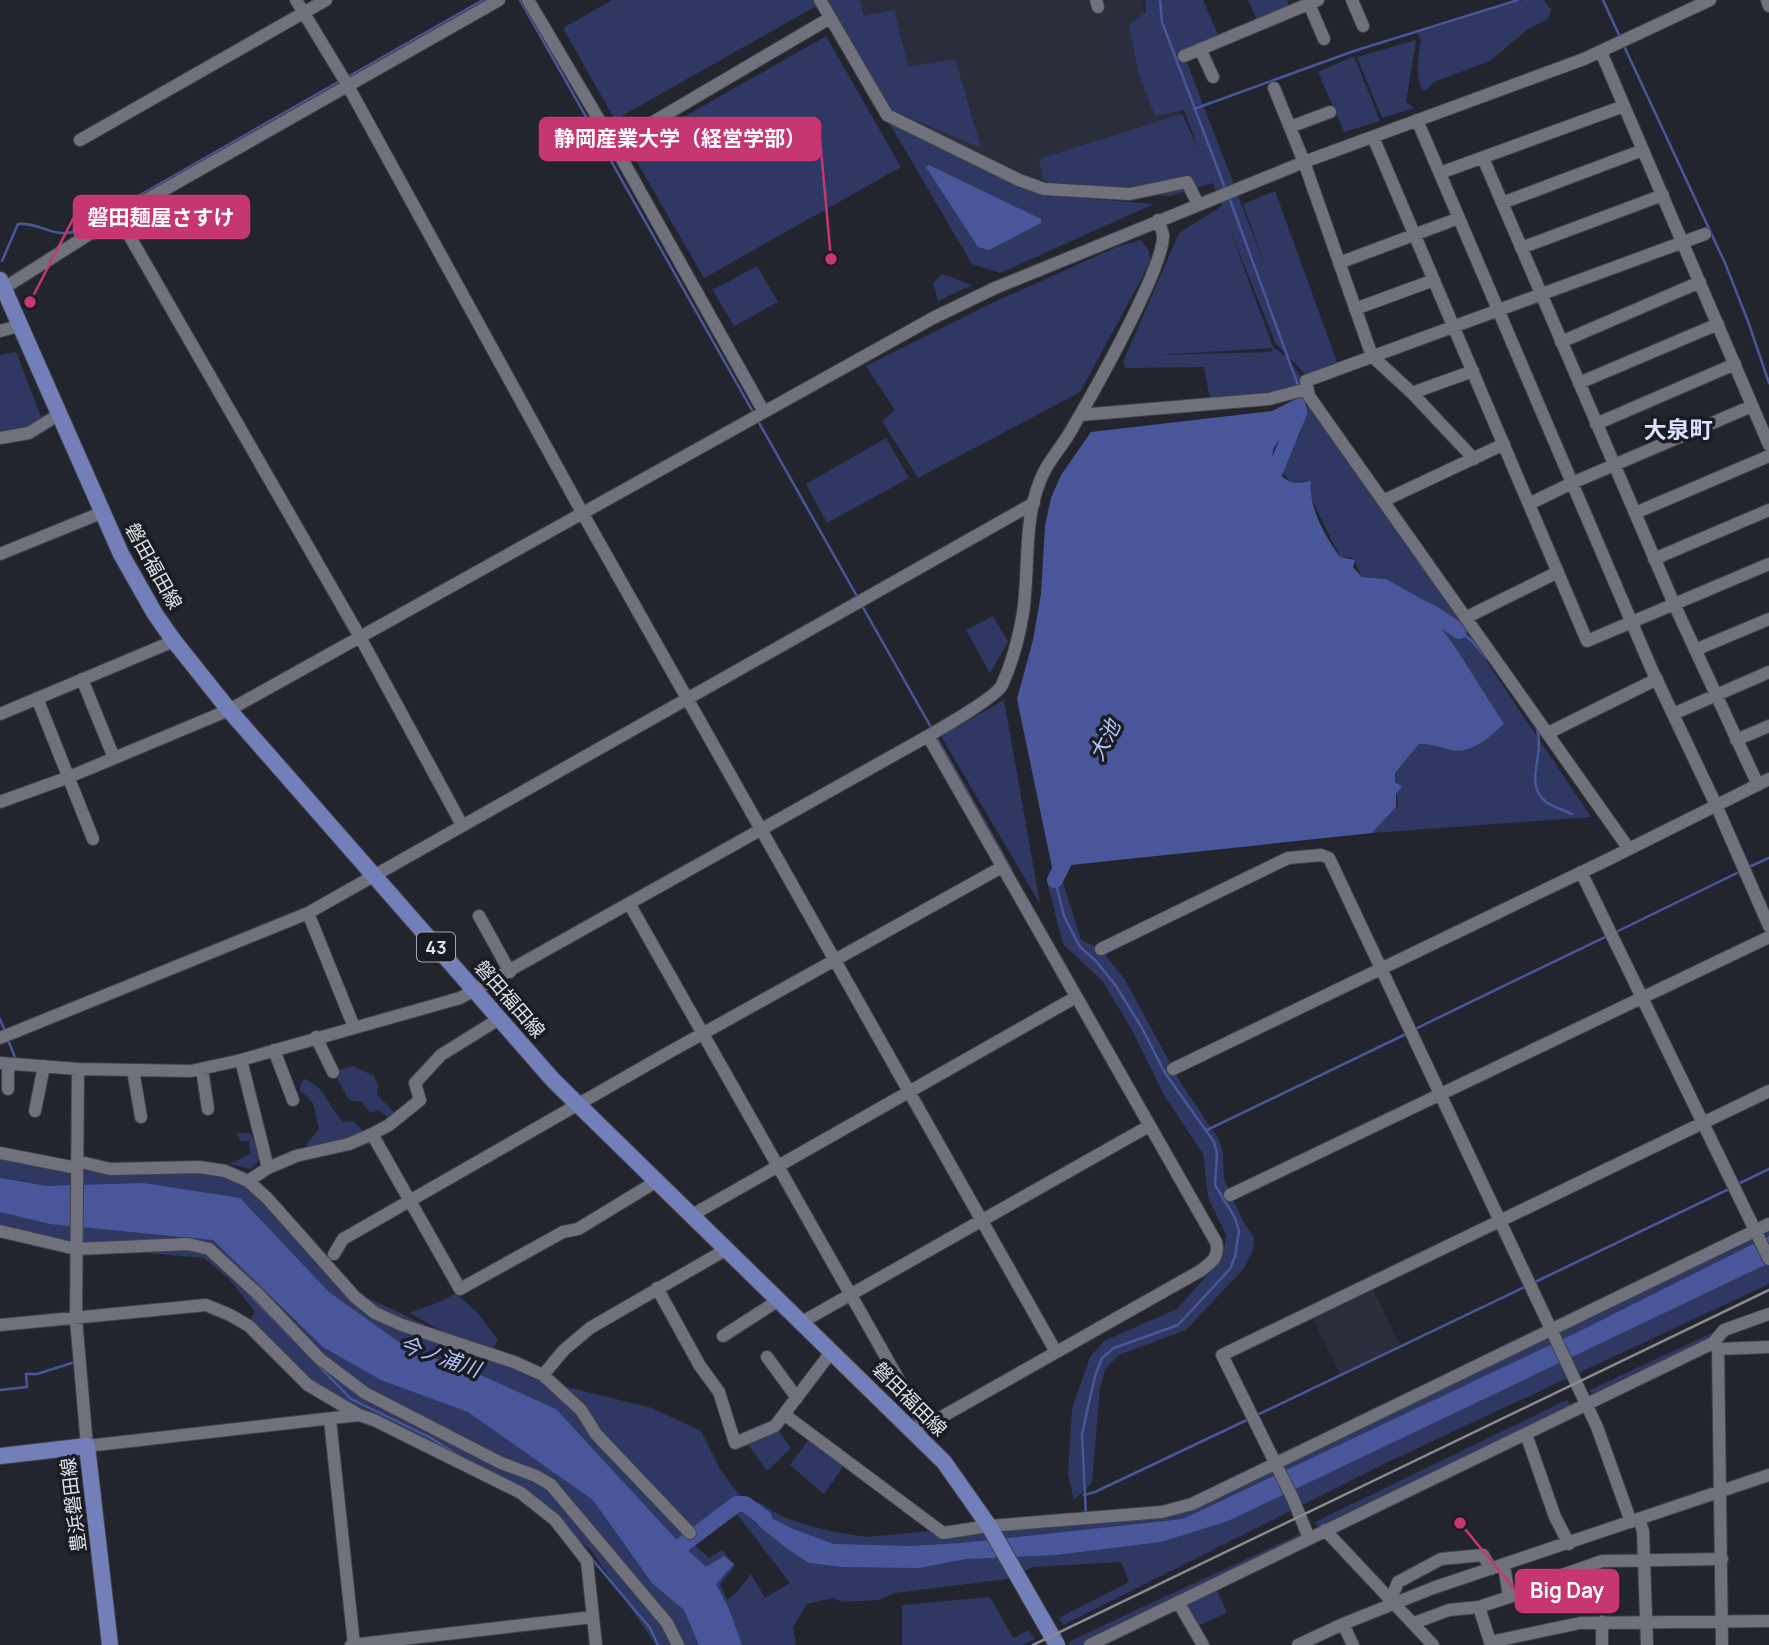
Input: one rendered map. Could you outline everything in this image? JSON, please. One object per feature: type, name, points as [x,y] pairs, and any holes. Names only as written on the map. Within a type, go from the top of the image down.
[{"type":"main road","name":"磐田福田線","points":[[2,284],[101,513],[137,583],[174,641],[229,710],[373,876],[578,1105],[832,1351],[920,1429],[989,1527],[1057,1645]]},
{"type":"main road","name":"豊浜磐田線","points":[[0,1455],[87,1446],[110,1645]]},
{"type":"street","points":[[296,0],[348,86],[583,514],[1056,1352]]},
{"type":"street","points":[[80,141],[326,0]]},
{"type":"street","points":[[2,284],[499,0]]},
{"type":"street","points":[[528,0],[614,145],[764,412]]},
{"type":"street","points":[[820,0],[887,115],[1019,180],[1044,189],[1130,194],[1187,182],[1198,204]]},
{"type":"street","points":[[1352,0],[1363,26]]},
{"type":"street","points":[[0,802],[69,777],[229,710],[933,318],[995,288],[1304,162],[1601,52],[1710,0]]},
{"type":"street","points":[[1767,0],[1769,6]]},
{"type":"street","points":[[1184,56],[1313,2],[1324,39]]},
{"type":"street","points":[[614,145],[830,18]]},
{"type":"street","points":[[1200,49],[1213,77]]},
{"type":"street","points":[[1601,52],[1769,445]]},
{"type":"street","points":[[1274,88],[1304,162],[1372,356],[1412,393],[1474,458]]},
{"type":"street","points":[[1440,173],[1624,106]]},
{"type":"street","points":[[1290,127],[1330,112]]},
{"type":"street","points":[[1418,120],[1632,623],[1769,926]]},
{"type":"street","points":[[1373,137],[1587,641],[1769,564]]},
{"type":"street","points":[[1502,203],[1643,150]]},
{"type":"street","points":[[1173,1069],[1763,782],[1736,740],[1715,696],[1483,158]]},
{"type":"street","points":[[1521,248],[1663,195]]},
{"type":"street","points":[[118,216],[360,637],[462,825]]},
{"type":"street","points":[[1339,263],[1459,218]]},
{"type":"street","points":[[8,1089],[4,1063],[78,1069],[188,1072],[240,1060],[475,992],[928,736],[1001,688],[1023,612],[1034,503],[1044,473],[1080,415],[1151,276],[1163,236],[1158,220]]},
{"type":"street","points":[[1629,849],[1309,396],[1306,381],[1705,234]]},
{"type":"street","points":[[1356,309],[1434,280]]},
{"type":"street","points":[[1561,342],[1700,282]]},
{"type":"street","points":[[1579,383],[1718,324]]},
{"type":"street","points":[[0,331],[19,326]]},
{"type":"street","points":[[1596,424],[1735,364]]},
{"type":"street","points":[[1412,393],[1473,371]]},
{"type":"street","points":[[1080,415],[1269,400],[1307,389]]},
{"type":"street","points":[[1529,504],[1752,406]]},
{"type":"street","points":[[0,438],[29,433],[58,415]]},
{"type":"street","points":[[1383,501],[1504,444]]},
{"type":"street","points":[[1635,513],[1769,456]]},
{"type":"street","points":[[4,1036],[308,913],[1034,503]]},
{"type":"street","points":[[1654,559],[1769,510]]},
{"type":"street","points":[[0,554],[101,513]]},
{"type":"street","points":[[1467,617],[1558,572]]},
{"type":"street","points":[[1695,650],[1769,619]]},
{"type":"street","points":[[0,713],[174,641]]},
{"type":"street","points":[[1673,714],[1769,672]]},
{"type":"street","points":[[82,679],[114,758]]},
{"type":"street","points":[[1548,733],[1657,679]]},
{"type":"street","points":[[37,698],[93,839]]},
{"type":"street","points":[[1736,740],[1769,726]]},
{"type":"street","points":[[630,905],[852,1295],[920,1429],[1200,1271],[1216,1258],[1216,1242],[928,736]]},
{"type":"street","points":[[1101,949],[1287,858],[1321,855],[1329,858],[1502,1221],[1597,1427],[1635,1521],[1643,1531],[1647,1645]]},
{"type":"street","points":[[334,1254],[343,1239],[1002,867]]},
{"type":"street","points":[[1581,872],[1769,1259]]},
{"type":"street","points":[[308,913],[354,1027]]},
{"type":"street","points":[[479,916],[510,972]]},
{"type":"street","points":[[1230,1195],[1769,937]]},
{"type":"street","points":[[692,1215],[1076,997]]},
{"type":"street","points":[[248,1181],[268,1168],[296,1156],[349,1144],[389,1125],[420,1100],[415,1083],[441,1055],[499,1019]]},
{"type":"street","points":[[316,1037],[333,1073]]},
{"type":"street","points":[[274,1050],[293,1100]]},
{"type":"street","points":[[240,1060],[268,1168]]},
{"type":"street","points":[[35,1111],[44,1066]]},
{"type":"street","points":[[78,1069],[76,1319],[87,1446],[359,1415]]},
{"type":"street","points":[[202,1069],[208,1109]]},
{"type":"street","points":[[132,1070],[141,1116]]},
{"type":"street","points":[[1309,1538],[1277,1464],[1222,1355],[1769,1091]]},
{"type":"street","points":[[802,1322],[1149,1126]]},
{"type":"street","points":[[372,1134],[460,1289],[563,1232],[578,1228],[657,1181]]},
{"type":"street","points":[[0,1153],[77,1167],[199,1167],[225,1171],[248,1181],[267,1198],[355,1297],[375,1312],[402,1325],[492,1354],[543,1374],[573,1402],[596,1434],[690,1533]]},
{"type":"street","points":[[785,1415],[943,1533],[1178,1509],[1551,1332],[1769,1224]]},
{"type":"street","points":[[0,1231],[76,1244],[188,1244],[209,1249],[258,1294],[320,1359],[365,1393],[501,1463],[536,1476],[551,1485],[667,1623],[678,1645]]},
{"type":"street","points":[[543,1374],[564,1350],[590,1328],[727,1249]]},
{"type":"street","points":[[657,1288],[699,1366],[719,1392],[735,1443],[775,1426],[832,1351]]},
{"type":"street","points":[[723,1336],[779,1300]]},
{"type":"street","points":[[0,1325],[206,1305],[230,1315],[249,1326],[308,1385],[359,1415],[522,1493],[555,1520],[587,1561],[596,1645]]},
{"type":"street","points":[[1722,1645],[1716,1346],[1724,1330],[1769,1314]]},
{"type":"street","points":[[1090,1645],[1325,1530],[1716,1346],[1769,1347]]},
{"type":"street","points":[[768,1357],[797,1398]]},
{"type":"street","points":[[330,1420],[353,1645],[593,1617]]},
{"type":"street","points":[[1526,1434],[1555,1517],[1569,1544]]},
{"type":"street","points":[[1298,1645],[1393,1601],[1769,1475]]},
{"type":"street","points":[[1325,1530],[1433,1645]]},
{"type":"street","points":[[1393,1601],[1398,1582],[1441,1559],[1483,1555],[1497,1567],[1509,1597]]},
{"type":"street","points":[[1414,1623],[1449,1610],[1479,1607],[1539,1587],[1548,1580],[1602,1561],[1722,1559]]},
{"type":"street","points":[[1178,1602],[1203,1645]]},
{"type":"street","points":[[1479,1607],[1491,1643],[1580,1623],[1769,1621]]},
{"type":"street","points":[[1602,1622],[1602,1645]]},
{"type":"street","points":[[1343,1624],[1353,1645]]},
{"type":"shaded area","points":[[612,0],[815,0],[818,5],[615,120],[563,28]]},
{"type":"shaded area","points":[[825,0],[860,0],[864,16],[894,10],[908,67],[955,59],[981,148],[889,109]]},
{"type":"shaded area","points":[[860,0],[1143,0],[1146,27],[1203,171],[1140,187],[1029,183],[891,115]]},
{"type":"shaded area","points":[[1145,0],[1203,0],[1221,41],[1184,55],[1269,276],[1243,204],[1275,191],[1337,362],[1306,375],[1276,344],[1228,225],[1273,347],[1288,358],[1306,385],[1210,399],[1204,367],[1126,368],[1123,362],[1179,233],[1222,206],[1213,183],[1170,196],[1124,193],[1044,181],[1039,159],[1182,114],[1199,151],[1184,110],[1155,116],[1138,72],[1129,25],[1146,12]],"holes":[[[1273,348],[1271,352],[1157,355]]]},
{"type":"shaded area","points":[[1248,0],[1287,0],[1289,6],[1257,20]]},
{"type":"shaded area","points":[[1523,0],[1544,0],[1551,10],[1548,19],[1528,29],[1490,61],[1434,82],[1426,90],[1422,90],[1418,72],[1421,40],[1417,33]]},
{"type":"shaded area","points":[[826,36],[901,167],[704,278],[629,148]]},
{"type":"shaded area","points":[[1416,40],[1406,102],[1414,108],[1382,118],[1357,57]]},
{"type":"shaded area","points":[[1354,56],[1380,121],[1344,132],[1318,72]]},
{"type":"shaded area","points":[[888,121],[1046,195],[1154,204],[1000,273],[972,264]]},
{"type":"shaded area","points":[[1141,240],[1149,251],[1150,263],[1080,392],[918,478],[882,421],[895,410],[866,366],[992,303],[1119,246]]},
{"type":"shaded area","points":[[757,266],[778,302],[734,326],[713,290]]},
{"type":"shaded area","points":[[942,274],[972,285],[938,301],[933,283]]},
{"type":"shaded area","points":[[16,352],[44,424],[0,438],[0,355]]},
{"type":"shaded area","points":[[1309,396],[1591,817],[1372,833],[1396,807],[1398,809],[1395,773],[1419,744],[1467,749],[1480,743],[1504,724],[1386,579],[1362,577],[1353,558],[1340,557],[1311,498],[1311,481],[1291,482],[1277,467],[1274,451],[1300,435]]},
{"type":"shaded area","points":[[886,438],[909,478],[827,523],[806,484]]},
{"type":"shaded area","points":[[993,616],[1008,642],[990,673],[966,630]]},
{"type":"shaded area","points":[[1004,700],[1040,904],[941,736]]},
{"type":"shaded area","points":[[1047,881],[1063,882],[1081,940],[1101,949],[1125,980],[1181,1083],[1218,1138],[1223,1152],[1224,1179],[1244,1223],[1254,1238],[1253,1250],[1245,1267],[1186,1330],[1119,1355],[1105,1369],[1100,1388],[1092,1483],[1074,1500],[1068,1474],[1072,1409],[1090,1357],[1104,1341],[1177,1309],[1223,1257],[1226,1235],[1208,1197],[1203,1154],[1164,1095],[1132,1030],[1103,982],[1063,944]]},
{"type":"shaded area","points":[[353,1066],[374,1076],[378,1085],[377,1095],[395,1113],[391,1120],[379,1110],[370,1113],[362,1102],[349,1100],[336,1071]]},
{"type":"shaded area","points":[[305,1079],[323,1093],[344,1122],[353,1121],[361,1129],[362,1138],[315,1147],[306,1145],[319,1129],[313,1103],[300,1090],[301,1082]]},
{"type":"shaded area","points":[[237,1133],[250,1133],[262,1156],[251,1169],[230,1164],[250,1154],[249,1141],[240,1141]]},
{"type":"shaded area","points":[[0,1153],[49,1163],[178,1165],[248,1181],[347,1288],[455,1339],[410,1313],[455,1293],[477,1312],[498,1340],[493,1349],[473,1348],[531,1378],[652,1408],[701,1431],[721,1471],[742,1498],[759,1503],[796,1522],[866,1537],[1182,1508],[1769,1224],[1769,1284],[1388,1462],[1063,1625],[1059,1618],[1129,1582],[1121,1562],[1033,1567],[1007,1579],[895,1593],[879,1600],[843,1602],[833,1598],[807,1604],[793,1627],[796,1645],[656,1645],[590,1549],[517,1498],[361,1411],[321,1393],[247,1325],[255,1312],[230,1280],[204,1258],[125,1251],[0,1231]],"holes":[[[736,1513],[790,1583],[765,1598],[751,1574],[727,1600],[720,1584],[735,1566],[722,1550],[709,1558],[695,1545]]]},
{"type":"shaded area","points":[[1372,1287],[1400,1345],[1340,1374],[1312,1316]]},
{"type":"shaded area","points":[[1718,1330],[1713,1343],[1593,1399],[1590,1390]]},
{"type":"shaded area","points":[[1567,1400],[1573,1409],[1319,1529],[1315,1522]]},
{"type":"shaded area","points":[[775,1426],[791,1448],[767,1471],[744,1439]]},
{"type":"shaded area","points":[[812,1435],[847,1461],[824,1494],[790,1465]]},
{"type":"shaded area","points":[[1300,1534],[1301,1542],[1083,1645],[1070,1645],[1068,1642]]},
{"type":"shaded area","points":[[1217,1590],[1227,1613],[1197,1626],[1185,1604]]},
{"type":"shaded area","points":[[990,1597],[1013,1638],[1029,1630],[1035,1639],[1022,1645],[902,1645],[902,1605]]},
{"type":"water","points":[[929,165],[1041,219],[1041,223],[989,250],[978,247],[926,167]]},
{"type":"water","points":[[1304,395],[1307,411],[1301,428],[1282,438],[1274,448],[1276,470],[1291,482],[1311,481],[1312,501],[1323,531],[1340,557],[1355,560],[1353,567],[1362,577],[1386,579],[1418,597],[1455,647],[1504,724],[1480,743],[1459,751],[1419,744],[1395,773],[1395,782],[1402,787],[1396,794],[1396,807],[1372,833],[1052,867],[1017,699],[1033,640],[1041,594],[1045,526],[1051,498],[1061,475],[1091,432],[1272,411]]},
{"type":"water","points":[[0,1178],[47,1186],[143,1183],[240,1198],[329,1292],[407,1348],[478,1374],[556,1409],[675,1538],[706,1567],[724,1556],[734,1564],[716,1584],[729,1609],[742,1645],[699,1645],[684,1610],[652,1583],[593,1500],[468,1412],[381,1380],[323,1347],[213,1240],[50,1224],[0,1212]]},
{"type":"water","points":[[1769,1236],[1769,1263],[1228,1521],[1161,1542],[1055,1555],[966,1559],[919,1568],[842,1567],[809,1563],[759,1526],[748,1506],[793,1529],[834,1544],[911,1546],[962,1543],[1183,1519],[1580,1331]]},
{"type":"waterway","points":[[346,78],[483,0]]},
{"type":"waterway","points":[[520,0],[753,412]]},
{"type":"waterway","points":[[1160,0],[1162,22],[1225,188]]},
{"type":"waterway","points":[[1194,109],[1354,51],[1518,0]]},
{"type":"waterway","points":[[1603,0],[1620,37]]},
{"type":"waterway","points":[[1624,46],[1725,263],[1769,383]]},
{"type":"waterway","points":[[2,261],[18,224],[34,225],[60,233],[77,231],[340,81]]},
{"type":"waterway","points":[[1229,197],[1299,388]]},
{"type":"waterway","name":"大池","points":[[1269,486],[1299,413]]},
{"type":"waterway","points":[[758,421],[858,598]]},
{"type":"waterway","name":"大池","points":[[1411,603],[1459,631]]},
{"type":"waterway","points":[[861,604],[932,729]]},
{"type":"waterway","points":[[1459,631],[1472,641],[1487,659]]},
{"type":"waterway","points":[[1536,727],[1539,747],[1535,777],[1539,794],[1549,804],[1572,814]]},
{"type":"waterway","points":[[935,735],[1011,869]]},
{"type":"waterway","name":"大池","points":[[1055,880],[1071,848]]},
{"type":"waterway","points":[[1749,867],[1769,858]]},
{"type":"waterway","points":[[1616,932],[1739,872]]},
{"type":"waterway","points":[[1055,880],[1064,916],[1080,947],[1096,961],[1116,986],[1165,1073],[1214,1142],[1217,1153],[1215,1185],[1235,1218],[1239,1231],[1230,1269],[1178,1325],[1114,1348],[1102,1358],[1095,1376],[1082,1434],[1086,1515]]},
{"type":"waterway","points":[[1415,1029],[1607,936]]},
{"type":"waterway","points":[[0,1019],[5,1031]]},
{"type":"waterway","points":[[1207,1130],[1406,1034]]},
{"type":"waterway","points":[[8,1040],[16,1060]]},
{"type":"waterway","points":[[1738,1184],[1769,1169]]},
{"type":"waterway","points":[[1533,1283],[1729,1189]]},
{"type":"waterway","points":[[1255,1416],[1527,1286]]},
{"type":"waterway","points":[[248,1293],[351,1399],[431,1438],[459,1456]]},
{"type":"waterway","points":[[0,1390],[27,1387],[26,1374],[37,1374],[75,1362]]},
{"type":"waterway","points":[[1084,1495],[1249,1419]]},
{"type":"waterway","points":[[669,1555],[737,1504],[745,1504],[764,1518]]},
{"type":"waterway","points":[[592,1559],[650,1628],[658,1645]]},
{"type":"railway","points":[[1033,1645],[1769,1290]]},
{"type":"place","name":"静岡産業大学（経営学部）","points":[[831,259]]},
{"type":"place","name":"磐田麺屋さすけ","points":[[30,302]]},
{"type":"place","name":"Big Day","points":[[1460,1523]]},
{"type":"district","name":"大泉町","points":[[1678,429]]},
{"type":"water label","name":"今ノ浦川","points":[[440,1356]]}]
